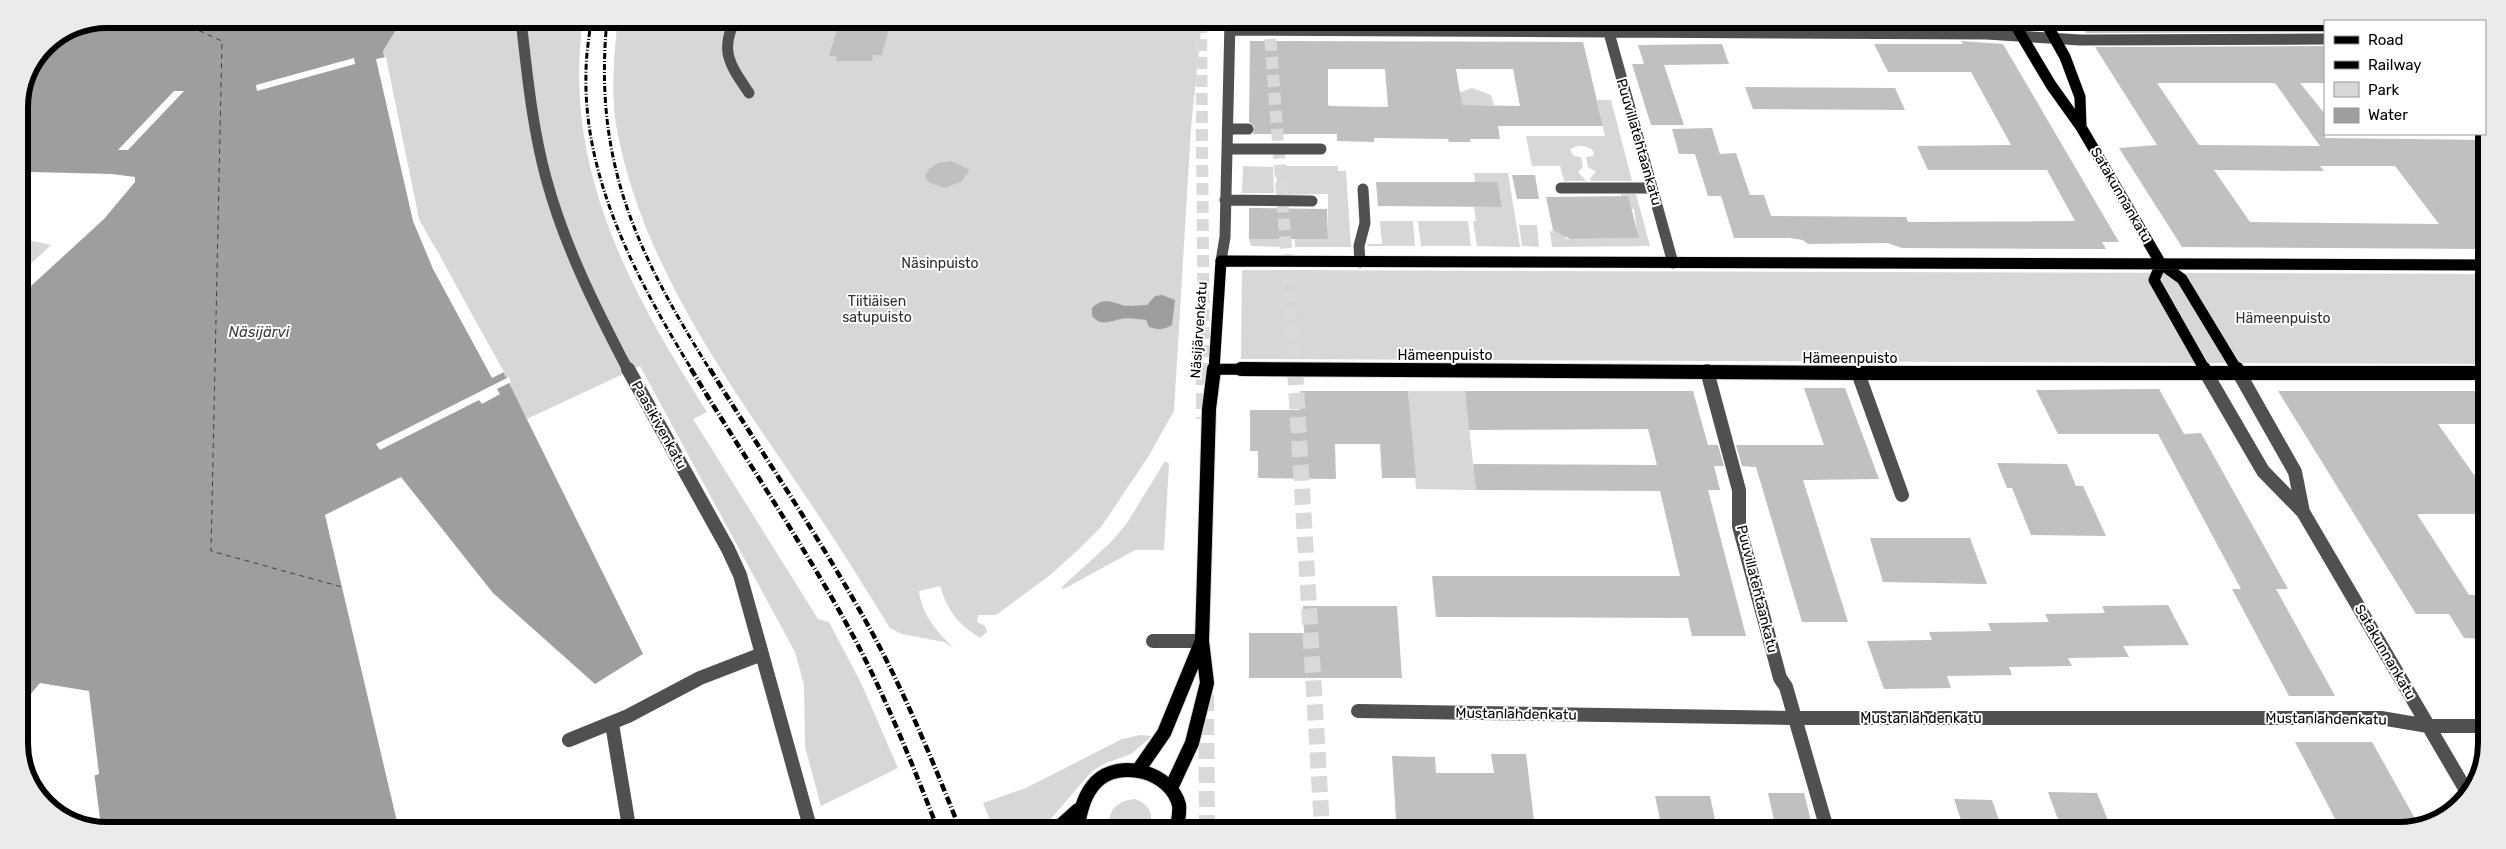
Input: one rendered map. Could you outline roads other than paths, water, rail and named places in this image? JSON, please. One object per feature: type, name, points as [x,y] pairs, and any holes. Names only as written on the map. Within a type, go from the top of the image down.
[{"type":"main road","name":"Satakunnankatu","points":[[2018,28],[2051,85],[2081,127],[2161,264],[2182,279],[2239,373]]},
{"type":"main road","name":"Satakunnankatu","points":[[2049,28],[2057,39],[2080,97],[2081,127]]},
{"type":"main road","points":[[1221,261],[2478,265]]},
{"type":"main road","name":"Näsijärvenkatu","points":[[1171,788],[1189,751],[1208,683],[1202,640],[1209,408],[1214,369],[1221,261]]},
{"type":"main road","name":"Satakunnankatu","points":[[2161,264],[2154,280],[2206,373]]},
{"type":"main road","name":"Hämeenpuisto","points":[[1214,369],[1858,373],[2478,373]]},
{"type":"main road","name":"Näsijärvenkatu","points":[[1139,769],[1164,733],[1202,640]]},
{"type":"main road","points":[[1077,822],[1078,810],[1086,792],[1100,778],[1119,770],[1139,769],[1157,775],[1171,788],[1178,804],[1177,822]]},
{"type":"main road","points":[[1065,822],[1078,810]]},
{"type":"street","name":"Paasikivenkatu","points":[[522,28],[524,59],[535,122],[561,225],[601,316],[638,389],[728,549],[740,575],[809,822]]},
{"type":"street","points":[[731,28],[728,34],[729,63],[749,93]]},
{"type":"street","name":"Näsijärvenkatu","points":[[1221,261],[1225,237],[1230,28]]},
{"type":"street","name":"Puuvillatehtaankatu","points":[[1607,28],[1673,263]]},
{"type":"street","points":[[1660,28],[1977,34],[2057,39],[2324,38]]},
{"type":"street","points":[[1228,129],[1248,129]]},
{"type":"street","points":[[1227,149],[1321,149]]},
{"type":"street","points":[[1561,188],[1652,188]]},
{"type":"street","points":[[1360,262],[1359,246],[1365,223],[1363,189]]},
{"type":"street","points":[[1226,200],[1312,201]]},
{"type":"street","name":"Puuvillatehtaankatu","points":[[1707,371],[1739,490],[1739,526],[1766,627],[1825,822]]},
{"type":"street","points":[[1858,373],[1902,495]]},
{"type":"street","name":"Satakunnankatu","points":[[2206,373],[2263,471],[2303,512],[2464,787]]},
{"type":"street","name":"Satakunnankatu","points":[[2239,373],[2295,472],[2303,512]]},
{"type":"street","points":[[1154,641],[1202,640]]},
{"type":"street","points":[[569,740],[612,724],[700,678],[762,654]]},
{"type":"street","name":"Mustanlahdenkatu","points":[[1358,711],[1794,718],[2381,718],[2428,726],[2478,726]]},
{"type":"street","points":[[612,724],[628,822]]},
{"type":"water","name":"Näsijärvi","points":[[107,28],[397,28],[383,51],[416,220],[507,379],[643,654],[595,684],[493,593],[401,477],[325,515],[397,822],[100,821],[84,695],[39,686],[28,700],[28,289],[104,219],[135,182],[135,177],[112,174],[28,173],[29,91],[41,63],[51,51],[63,41],[77,34],[91,29]]},
{"type":"water","points":[[1162,295],[1175,300],[1172,325],[1166,328],[1152,328],[1149,327],[1146,320],[1134,318],[1102,322],[1092,316],[1092,308],[1099,303],[1110,302],[1128,306],[1147,305],[1155,296]]},
{"type":"tunnel","points":[[1201,28],[1204,370]]},
{"type":"tunnel","points":[[1270,28],[1295,370]]},
{"type":"tunnel","points":[[1295,369],[1322,822]]},
{"type":"tunnel","points":[[1204,370],[1204,419]]},
{"type":"tunnel","points":[[1206,695],[1207,822]]},
{"type":"railway","points":[[590,28],[586,66],[587,113],[594,152],[604,190],[634,265],[652,301],[692,370]]},
{"type":"railway","points":[[607,28],[604,71],[607,118],[614,162],[626,204],[661,286],[710,370]]},
{"type":"railway","points":[[691,369],[793,532],[851,632],[886,704],[935,822]]},
{"type":"railway","points":[[710,369],[811,529],[869,627],[917,726],[957,822]]},
{"type":"park label","name":"Näsinpuisto","points":[[940,263]]},
{"type":"park label","name":"Tiitiäisen satupuisto","points":[[877,310]]}]
